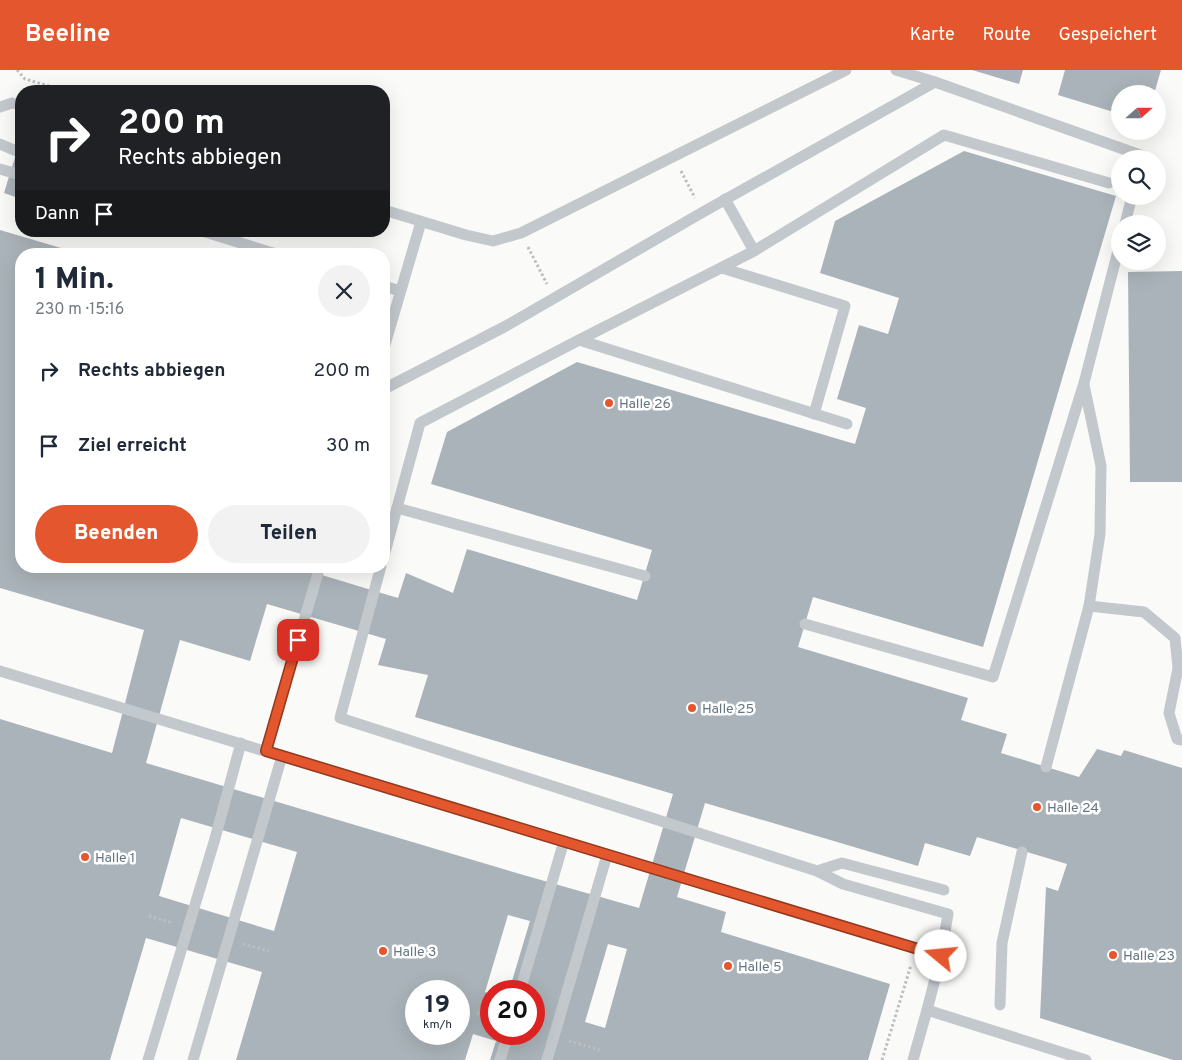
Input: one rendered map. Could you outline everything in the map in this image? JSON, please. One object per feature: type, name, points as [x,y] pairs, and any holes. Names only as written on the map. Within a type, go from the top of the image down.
[{"type":"lane","points":[[390,212],[466,235],[493,241],[521,233],[846,70]]},
{"type":"lane","points":[[896,70],[935,82],[1125,150]]},
{"type":"lane","points":[[390,386],[506,326],[725,199],[935,82]]},
{"type":"lane","points":[[0,107],[15,104]]},
{"type":"lane","points":[[390,534],[420,423],[754,251],[944,135],[1109,183]]},
{"type":"lane","points":[[0,144],[15,150]]},
{"type":"lane","points":[[0,168],[15,173]]},
{"type":"lane","points":[[725,199],[754,251]]},
{"type":"lane","points":[[390,327],[421,222]]},
{"type":"lane","points":[[221,237],[257,248]]},
{"type":"lane","points":[[722,268],[845,306],[814,414]]},
{"type":"lane","points":[[805,624],[993,677],[1084,384],[1113,270]]},
{"type":"lane","points":[[390,288],[400,291]]},
{"type":"lane","points":[[579,340],[847,424]]},
{"type":"lane","points":[[1046,767],[1089,606],[1100,534],[1102,466],[1084,384]]},
{"type":"lane","points":[[397,508],[645,576]]},
{"type":"lane","points":[[266,751],[318,573]]},
{"type":"lane","points":[[379,573],[340,718],[817,871],[843,884],[948,914],[941,956],[913,1060]]},
{"type":"lane","points":[[1089,606],[1144,612],[1175,638],[1178,685],[1169,714],[1177,739],[1182,740]]},
{"type":"lane","points":[[0,671],[941,956]]},
{"type":"lane","points":[[148,1060],[214,842],[241,743]]},
{"type":"lane","points":[[193,1060],[282,756]]},
{"type":"lane","points":[[523,980],[564,842]]},
{"type":"lane","points":[[1000,1004],[1002,943],[1022,852]]},
{"type":"lane","points":[[547,1060],[607,855]]},
{"type":"lane","points":[[817,871],[842,863],[944,890]]},
{"type":"lane","points":[[927,1010],[1086,1060]]},
{"type":"lane","points":[[500,1060],[505,1045]]},
{"type":"path","points":[[17,70],[25,78],[47,85]]},
{"type":"path","points":[[534,259],[555,298]]},
{"type":"path","points":[[149,916],[177,924]]},
{"type":"path","points":[[241,943],[269,952]]},
{"type":"path","points":[[882,1060],[916,948]]},
{"type":"building","points":[[972,70],[1023,70],[1019,84]]},
{"type":"building","points":[[1065,70],[1161,70],[1157,85],[1111,85],[1111,111],[1058,95]]},
{"type":"building","points":[[964,151],[1111,195],[1111,205],[1113,205],[983,647],[813,597],[798,647],[968,698],[961,720],[1007,734],[1001,753],[1079,777],[1097,749],[1121,756],[1124,750],[1182,768],[1182,1060],[1173,1060],[1040,1018],[1046,887],[1058,891],[1067,864],[977,837],[970,856],[925,843],[918,866],[705,803],[677,897],[726,912],[721,932],[890,984],[868,1060],[490,1060],[495,1045],[545,1045],[545,980],[512,980],[530,921],[508,915],[489,980],[480,980],[480,1036],[473,1034],[470,1044],[470,980],[405,980],[405,1045],[470,1045],[465,1060],[236,1060],[262,972],[146,938],[110,1060],[0,1060],[0,719],[112,753],[144,630],[0,588],[0,230],[15,234],[15,237],[24,237],[61,248],[15,248],[15,573],[315,573],[398,598],[406,573],[453,593],[467,549],[637,600],[652,550],[431,484],[447,432],[577,362],[855,444],[866,408],[837,399],[859,325],[888,334],[899,298],[820,273],[835,221]],"holes":[[[267,604],[386,639],[378,665],[428,675],[415,717],[673,794],[639,908],[146,763],[180,640],[250,661]],[[181,818],[297,852],[274,931],[159,896]],[[608,944],[627,949],[605,1028],[585,1022]]]},
{"type":"building","points":[[15,157],[15,197],[4,193]]},
{"type":"building","points":[[1182,271],[1182,482],[1130,482],[1128,272]]},
{"type":"place","name":"Halle 26","points":[[609,403]]},
{"type":"place","name":"Halle 25","points":[[692,708]]},
{"type":"place","name":"Halle 24","points":[[1037,807]]},
{"type":"place","name":"Halle 1","points":[[85,857]]},
{"type":"place","name":"Halle 3","points":[[383,951]]},
{"type":"place","name":"Halle 23","points":[[1113,955]]},
{"type":"place","name":"Halle 5","points":[[728,966]]},
{"type":"route","points":[[298,640],[266,751],[941,956]]}]
